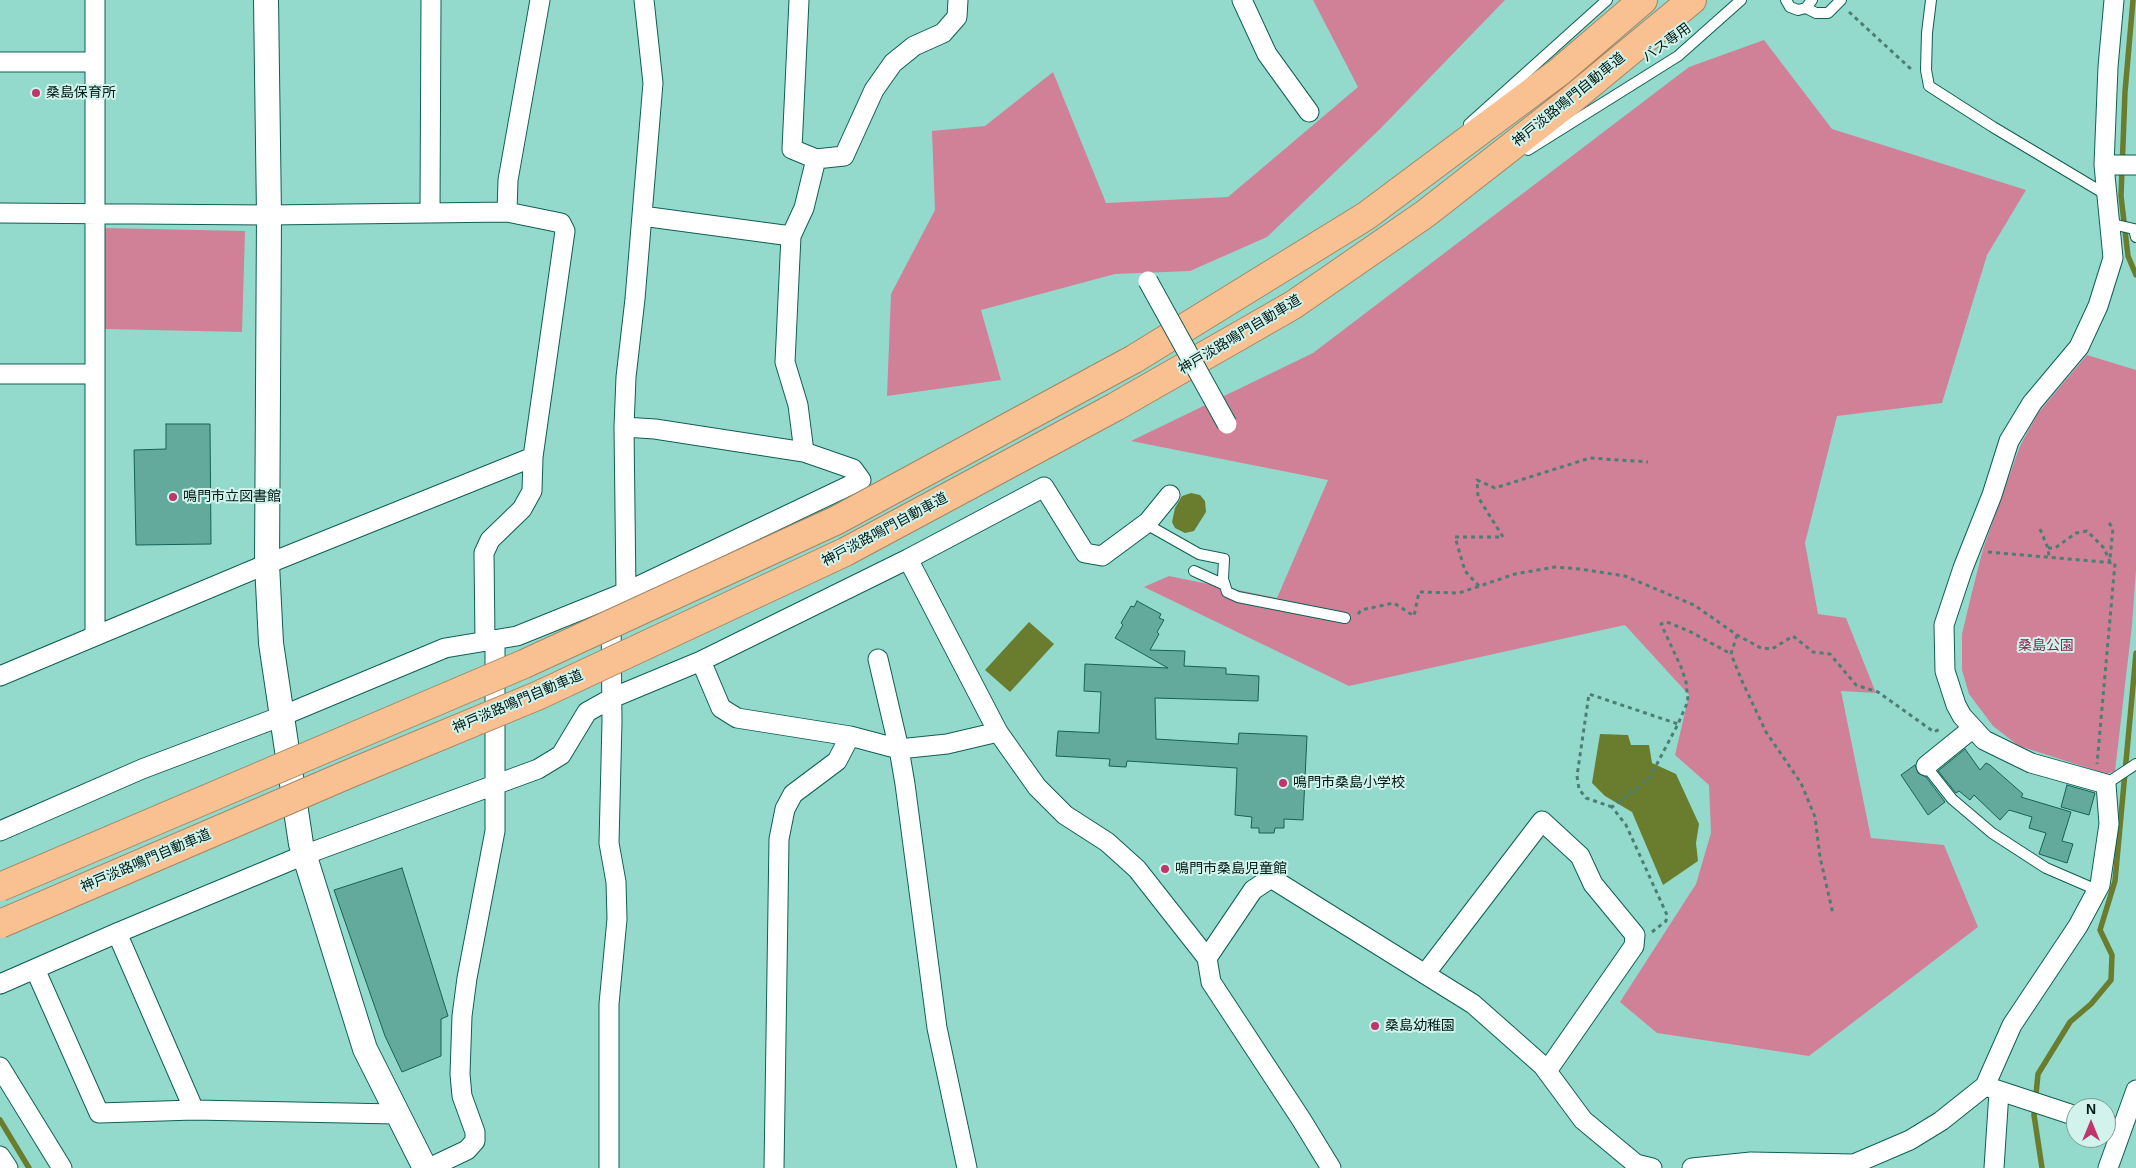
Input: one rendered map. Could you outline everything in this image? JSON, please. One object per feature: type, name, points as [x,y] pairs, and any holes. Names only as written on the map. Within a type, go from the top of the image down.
[{"type":"highway","name":"神戸淡路鳴門自動車道","points":[[0,887],[524,664],[828,524],[1097,379],[1134,359],[1366,216],[1559,72],[1643,0]]},
{"type":"highway","name":"神戸淡路鳴門自動車道","points":[[0,924],[351,773],[537,696],[845,552],[1114,407],[1293,305],[1425,214],[1571,100],[1692,0]]},
{"type":"street","points":[[95,0],[95,636]]},
{"type":"street","points":[[0,213],[268,215],[507,212],[561,223],[565,231],[533,457],[532,492],[522,508],[490,540],[484,552],[490,640],[495,831],[467,978],[462,1016],[462,1089],[475,1132],[474,1141],[467,1150],[427,1168],[396,1114],[365,1049],[301,844],[271,642],[267,564],[268,215],[266,0]]},
{"type":"street","points":[[430,212],[431,0]]},
{"type":"street","points":[[507,212],[508,180],[540,0]]},
{"type":"street","points":[[609,1168],[609,1004],[617,919],[616,882],[609,843],[612,698],[618,595],[626,377],[653,83],[644,0]]},
{"type":"street","points":[[798,0],[792,149],[816,159],[844,156],[874,90],[893,64],[914,46],[943,33],[957,17],[958,0]]},
{"type":"street","points":[[1242,0],[1267,54],[1309,112]]},
{"type":"street","points":[[1994,1168],[1992,1089],[2012,1025],[2078,926],[2100,885],[2110,824],[2101,777],[2031,762],[1984,740],[1967,722],[1956,705],[1945,671],[1944,625],[1963,568],[1992,495],[2009,441],[2032,403],[2079,347],[2098,306],[2113,258],[2105,194],[2104,166],[2108,67],[2114,0]]},
{"type":"street","points":[[0,62],[95,62]]},
{"type":"street","points":[[804,452],[798,405],[784,362],[791,236],[804,208],[816,159]]},
{"type":"street","points":[[2104,166],[2136,165]]},
{"type":"street","points":[[642,216],[791,236]]},
{"type":"street","points":[[1148,281],[1227,424]]},
{"type":"street","points":[[0,374],[95,374]]},
{"type":"street","points":[[0,830],[142,769],[282,716],[445,648],[517,636],[618,595],[861,480],[853,470],[804,452],[655,429],[624,427]]},
{"type":"street","points":[[0,676],[267,564],[533,457]]},
{"type":"street","points":[[0,984],[304,855],[538,769],[560,755],[587,712],[612,698],[701,661],[908,559],[1044,487],[1085,552],[1102,556],[1146,524],[1170,495]]},
{"type":"street","points":[[908,559],[998,732],[1037,787],[1065,815],[1107,842],[1137,869],[1207,958],[1211,982],[1331,1168]]},
{"type":"street","points":[[878,659],[899,749],[937,1028],[967,1168]]},
{"type":"street","points":[[701,661],[721,708],[737,718],[850,736],[899,749],[947,744],[998,732]]},
{"type":"street","points":[[1926,766],[1967,722]]},
{"type":"street","points":[[774,1168],[779,839],[785,809],[793,794],[837,761],[850,736]]},
{"type":"street","points":[[1424,974],[1542,820],[1580,856],[1593,884],[1635,935],[1634,946],[1547,1071]]},
{"type":"street","points":[[1207,958],[1253,890],[1271,878],[1472,1004],[1547,1071],[1583,1120],[1636,1164],[1652,1168]]},
{"type":"street","points":[[117,933],[194,1110]]},
{"type":"street","points":[[35,969],[99,1113],[194,1110],[396,1114]]},
{"type":"street","points":[[0,1067],[62,1168]]},
{"type":"street","points":[[1692,1168],[1751,1162],[1825,1167],[1854,1164],[1910,1140],[1992,1089],[2066,1113]]},
{"type":"street","points":[[2116,1124],[2136,1090]]},
{"type":"street","points":[[2108,1168],[2111,1148]]},
{"type":"street","points":[[0,1156],[8,1168]]},
{"type":"lane","points":[[1366,216],[1607,0]]},
{"type":"lane","name":"バス専用","points":[[1425,214],[1678,56],[1741,0]]},
{"type":"lane","points":[[1786,0],[1794,9],[1809,4],[1822,14],[1828,13],[1840,1]]},
{"type":"lane","points":[[1931,0],[1926,61],[1929,86],[2105,194]]},
{"type":"lane","points":[[2108,223],[2134,229],[2136,237]]},
{"type":"lane","points":[[1146,524],[1199,554],[1224,559],[1223,579],[1225,586],[1228,592],[1238,597],[1345,618]]},
{"type":"lane","points":[[1194,570],[1225,586]]},
{"type":"lane","points":[[2101,777],[2136,764]]},
{"type":"lane","points":[[1926,766],[1952,798],[1992,833],[2046,868],[2097,890]]},
{"type":"path","points":[[1840,1],[1929,86]]},
{"type":"path","points":[[1479,586],[1465,570],[1455,537],[1503,537],[1478,497],[1477,480],[1495,488],[1590,458],[1648,462]]},
{"type":"path","points":[[2109,523],[2112,528],[2110,562]]},
{"type":"path","points":[[2040,529],[2048,548],[2049,557]]},
{"type":"path","points":[[2048,548],[2055,548],[2076,533],[2087,530],[2104,548],[2110,562]]},
{"type":"path","points":[[1985,551],[2115,563],[2101,777]]},
{"type":"path","points":[[1345,618],[1356,619],[1361,610],[1394,603],[1414,616],[1419,592],[1459,593],[1515,574],[1556,568],[1580,569],[1626,576],[1694,605],[1737,635],[1761,648],[1772,649],[1793,636],[1813,652],[1830,654],[1856,685],[1878,692],[1934,732],[1967,722]]},
{"type":"path","points":[[1612,807],[1649,779],[1678,724],[1688,700],[1686,682],[1661,624],[1667,622],[1691,632],[1731,654],[1766,732],[1801,783],[1815,817],[1820,858],[1834,914]]},
{"type":"path","points":[[1731,654],[1737,635]]},
{"type":"path","points":[[1634,946],[1666,921],[1667,915],[1626,825],[1612,807],[1586,798],[1579,789],[1576,776],[1590,694],[1678,724]]},
{"type":"green space","points":[[1313,0],[1505,0],[1380,129],[1267,237],[1190,271],[1115,274],[981,310],[1001,380],[887,396],[891,294],[935,210],[932,131],[985,126],[1053,72],[1106,203],[1228,197],[1358,87]]},
{"type":"green space","points":[[1764,40],[1832,129],[2026,190],[1987,255],[1942,403],[1837,416],[1805,543],[1818,614],[1846,618],[1876,693],[1841,691],[1871,838],[1944,845],[1978,927],[1809,1056],[1657,1033],[1620,1002],[1696,884],[1711,833],[1709,785],[1675,755],[1689,695],[1625,625],[1349,686],[1144,587],[1169,576],[1277,598],[1328,480],[1131,441],[1313,353],[1689,67]]},
{"type":"green space","points":[[105,228],[245,231],[242,332],[105,329]]},
{"type":"green space","name":"桑島公園","points":[[2087,355],[2136,370],[2136,570],[2132,625],[2115,771],[2107,774],[2019,746],[1993,726],[1969,694],[1962,670],[1962,634],[1983,549],[2020,446],[2038,413]]},
{"type":"shaded area","points":[[1191,493],[1200,495],[1205,501],[1206,512],[1194,531],[1185,533],[1175,528],[1172,522],[1175,508],[1182,496]]},
{"type":"shaded area","points":[[1029,622],[1054,644],[1010,692],[985,670]]},
{"type":"shaded area","points":[[1600,734],[1628,735],[1631,745],[1649,745],[1652,763],[1676,774],[1699,824],[1696,843],[1698,861],[1663,885],[1632,812],[1605,796],[1592,783]]},
{"type":"building","name":"鳴門市立図書館","points":[[166,424],[210,424],[211,544],[136,545],[134,450],[166,449]]},
{"type":"building","points":[[1137,601],[1161,614],[1159,618],[1164,620],[1150,650],[1185,651],[1184,666],[1226,668],[1226,674],[1259,676],[1258,701],[1155,698],[1156,739],[1238,744],[1239,733],[1307,736],[1303,820],[1284,819],[1284,828],[1275,828],[1274,833],[1259,833],[1259,828],[1251,828],[1252,817],[1235,815],[1237,768],[1127,761],[1126,767],[1109,766],[1110,759],[1056,756],[1058,731],[1099,733],[1101,692],[1084,691],[1085,664],[1168,668],[1115,638],[1131,606],[1134,607]]},
{"type":"building","points":[[1965,749],[1980,770],[1986,763],[1990,765],[2023,794],[2021,797],[2071,812],[2062,841],[2073,844],[2067,863],[2039,854],[2046,833],[2029,828],[2032,817],[2009,810],[2000,820],[1974,795],[1970,800],[1959,791],[1956,793],[1938,771]]},
{"type":"building","points":[[1915,765],[1918,773],[1926,777],[1945,802],[1928,815],[1901,775]]},
{"type":"building","points":[[2067,785],[2095,793],[2089,815],[2061,807]]},
{"type":"building","points":[[402,868],[448,1016],[441,1019],[441,1056],[402,1072],[385,1036],[334,890]]},
{"type":"waterway","points":[[2133,0],[2125,92],[2121,196],[2128,256],[2136,275]]},
{"type":"waterway","points":[[2042,1168],[2034,1115],[2038,1074],[2070,1022],[2091,1004],[2111,980],[2112,955],[2100,930],[2115,881],[2136,653]]},
{"type":"waterway","points":[[0,1120],[29,1168]]},
{"type":"place","name":"桑島保育所","points":[[36,93]]},
{"type":"place","name":"鳴門市立図書館","points":[[173,497]]},
{"type":"place","name":"鳴門市桑島小学校","points":[[1283,783]]},
{"type":"place","name":"鳴門市桑島児童館","points":[[1165,869]]},
{"type":"place","name":"桑島幼稚園","points":[[1375,1026]]}]
